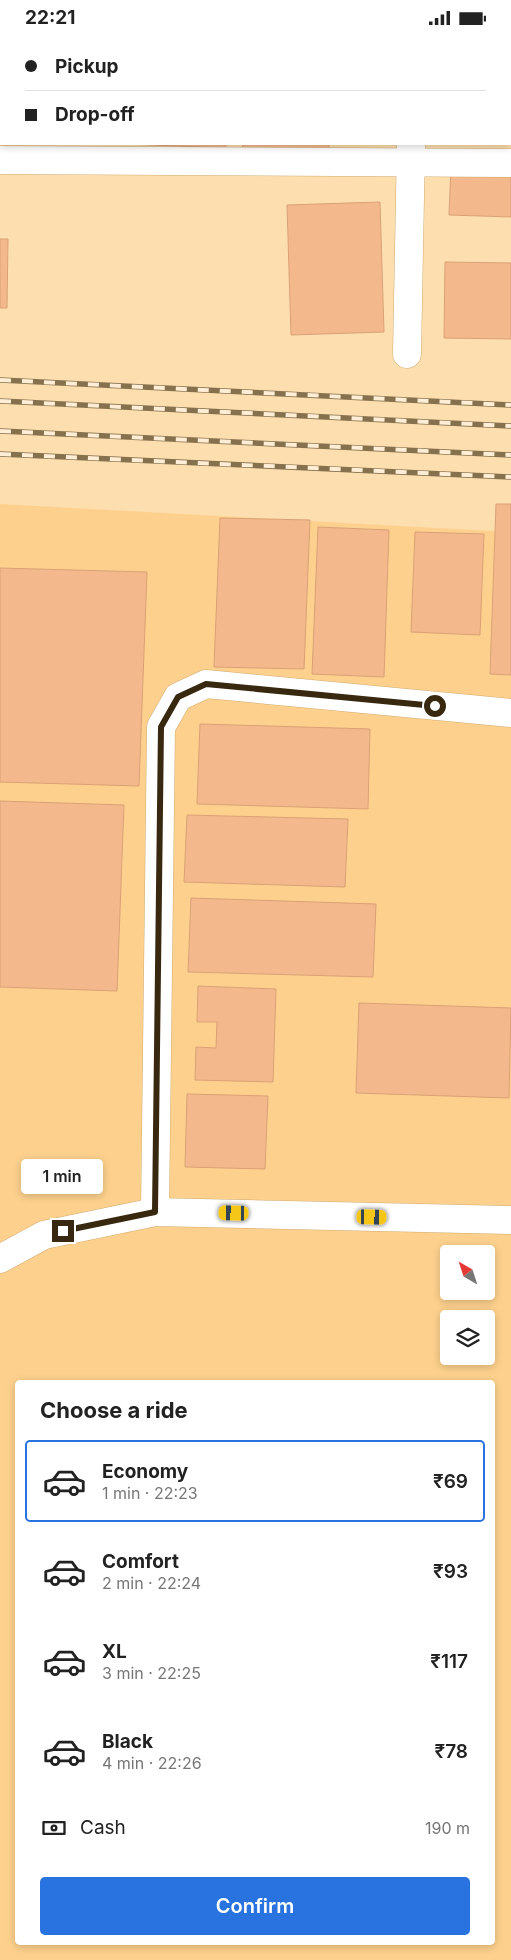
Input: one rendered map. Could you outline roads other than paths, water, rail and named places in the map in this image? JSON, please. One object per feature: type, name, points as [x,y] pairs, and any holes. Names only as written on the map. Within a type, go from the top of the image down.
[{"type":"street","points":[[0,160],[411,153],[511,163]]},
{"type":"street","points":[[407,354],[411,153]]},
{"type":"street","points":[[155,1212],[161,727],[178,697],[206,684],[511,713]]},
{"type":"street","points":[[0,1259],[44,1235],[155,1212],[511,1220]]},
{"type":"railway","points":[[0,380],[511,405]]},
{"type":"railway","points":[[0,401],[511,426]]},
{"type":"railway","points":[[0,431],[511,455]]},
{"type":"railway","points":[[0,454],[511,477]]}]
